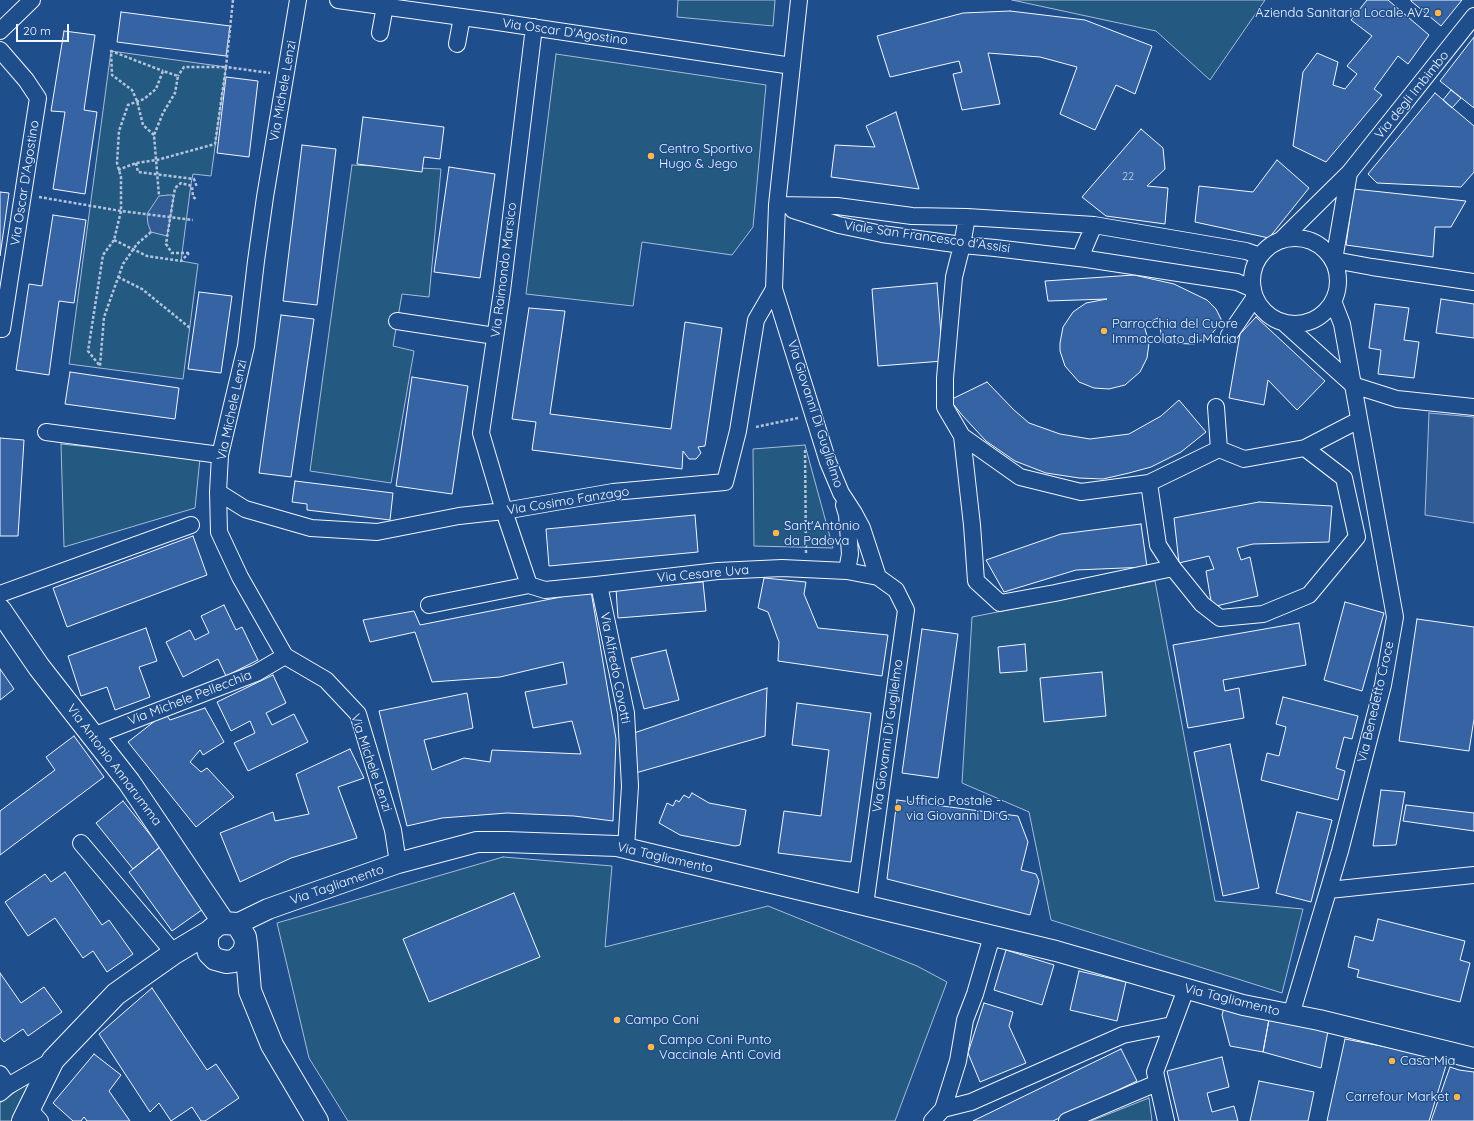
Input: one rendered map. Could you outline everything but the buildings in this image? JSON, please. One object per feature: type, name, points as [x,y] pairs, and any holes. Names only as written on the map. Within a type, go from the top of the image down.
[{"type":"main road","name":"Via Antonio Annarumma","points":[[0,610],[39,667],[129,782],[227,939],[250,991]]},
{"type":"main road","points":[[31,1117],[53,1060],[116,994],[174,954],[227,939],[272,1045],[317,1121]]},
{"type":"street","points":[[0,31],[32,0]]},
{"type":"street","name":"Via Michele Lenzi","points":[[298,0],[258,247],[246,346],[220,455],[218,492],[220,532],[240,577],[285,656],[326,680],[358,714],[393,830],[398,863]]},
{"type":"street","name":"Via Oscar D'Agostino","points":[[338,0],[534,27],[792,66]]},
{"type":"street","name":"Via Giovanni Di Guglielmo","points":[[799,0],[776,205],[774,289],[812,416],[840,493],[854,513],[862,528],[878,577],[896,590],[906,610],[865,905]]},
{"type":"street","points":[[380,33],[385,6]]},
{"type":"street","name":"Via degli Imbimbo","points":[[1281,240],[1349,173],[1474,16]]},
{"type":"street","points":[[457,44],[462,17]]},
{"type":"street","name":"Via Raimondo Marsico","points":[[504,511],[481,433],[496,336],[534,27]]},
{"type":"street","name":"Via Oscar D'Agostino","points":[[0,50],[26,80],[38,98],[2,329]]},
{"type":"street","name":"Via degli Imbimbo","points":[[1334,260],[1349,173]]},
{"type":"street","name":"Viale San Francesco d'Assisi","points":[[776,205],[837,206],[912,216],[967,217],[1094,225],[1246,251],[1260,256]]},
{"type":"street","name":"Viale San Francesco d'Assisi","points":[[776,205],[839,225],[882,234],[962,245],[1080,258],[1237,282],[1254,293]]},
{"type":"street","points":[[967,217],[954,277],[945,407],[962,436],[972,524],[976,581],[1000,603],[1173,568]]},
{"type":"street","points":[[1080,258],[1094,225]]},
{"type":"street","points":[[1293,237],[1305,238],[1317,243],[1326,250],[1334,260],[1338,274],[1338,288],[1333,301],[1324,313],[1312,321],[1298,324],[1283,322],[1271,317],[1262,308],[1254,293],[1252,278],[1254,266],[1269,246],[1281,240],[1293,237]]},
{"type":"street","points":[[1334,260],[1474,282]]},
{"type":"street","name":"Via Cosimo Fanzago","points":[[218,492],[245,509],[311,528],[377,532],[459,516],[504,511],[613,492],[725,482],[738,431],[756,320],[774,289]]},
{"type":"street","points":[[1228,335],[1254,293]]},
{"type":"street","name":"Via Benedetto Croce","points":[[1291,1015],[1329,890],[1383,685],[1395,617],[1342,324],[1333,301]]},
{"type":"street","points":[[398,321],[496,336]]},
{"type":"street","points":[[1283,322],[1353,385],[1397,399],[1474,407]]},
{"type":"street","points":[[1216,407],[1219,449]]},
{"type":"street","points":[[962,436],[1020,477],[1081,492],[1149,483],[1219,449],[1244,459],[1305,448],[1359,420]]},
{"type":"street","points":[[46,432],[220,455]]},
{"type":"street","points":[[1149,483],[1158,545],[1173,568],[1202,604],[1220,618],[1263,614],[1309,595],[1357,537],[1344,478],[1305,448]]},
{"type":"street","points":[[840,493],[847,515],[850,554],[847,570]]},
{"type":"street","points":[[504,511],[529,586]]},
{"type":"street","points":[[0,594],[191,525]]},
{"type":"street","name":"Via Cesare Uva","points":[[429,605],[529,586],[545,590],[718,571],[782,568],[847,570],[878,577]]},
{"type":"street","name":"Via Alfredo Covotti","points":[[599,585],[626,713],[630,786],[626,848]]},
{"type":"street","name":"Via Michele Pellecchia","points":[[93,736],[256,673],[285,656]]},
{"type":"street","name":"Via Tagliamento","points":[[227,939],[268,909],[398,863],[484,841],[617,846],[1056,951],[1243,1005],[1474,1058]]},
{"type":"street","points":[[81,843],[174,954]]},
{"type":"street","points":[[1329,890],[1474,875]]},
{"type":"street","points":[[946,1115],[965,1020],[975,994],[992,936]]},
{"type":"street","points":[[1166,1121],[1155,1072],[1186,988]]},
{"type":"street","points":[[932,1121],[971,1102],[1123,1035],[1172,1025]]},
{"type":"street","points":[[3,1084],[53,1060]]},
{"type":"street","points":[[1068,1121],[1157,1083]]},
{"type":"path","points":[[118,170],[136,163],[157,160],[215,144],[226,67],[233,0]]},
{"type":"path","points":[[154,135],[143,125],[137,101],[132,90],[112,75],[111,52],[178,76]]},
{"type":"path","points":[[159,196],[154,135],[163,113],[175,93],[178,76],[184,67],[226,67],[286,76]]},
{"type":"path","points":[[151,232],[133,250],[123,264],[118,277],[104,316],[100,366],[88,351],[103,254],[114,240],[121,211],[121,177],[117,162],[119,131],[128,105],[144,99],[156,89],[163,71]]},
{"type":"path","points":[[136,163],[138,172],[194,179],[197,187]]},
{"type":"path","points":[[114,240],[147,256],[181,261],[189,253],[172,253],[166,244],[175,188],[181,183],[192,186],[193,197],[196,199]]},
{"type":"path","points":[[23,194],[121,211],[193,220]]},
{"type":"path","points":[[118,277],[142,289],[190,328]]},
{"type":"path","points":[[738,431],[812,416]]},
{"type":"path","points":[[796,419],[799,425]]},
{"type":"path","points":[[806,445],[806,547]]},
{"type":"shaded area","points":[[678,0],[775,0],[773,26],[677,17]]},
{"type":"shaded area","points":[[1012,0],[1265,0],[1210,80],[1156,31]]},
{"type":"shaded area","points":[[111,51],[226,67],[211,176],[193,174],[191,184],[181,261],[198,264],[183,379],[69,364]]},
{"type":"shaded area","name":"Centro Sportivo Hugo & Jego","points":[[556,54],[766,85],[753,227],[732,255],[642,242],[633,306],[526,294]]},
{"type":"shaded area","points":[[352,165],[441,169],[429,297],[402,294],[393,346],[414,351],[391,483],[310,471]]},
{"type":"shaded area","points":[[174,195],[167,236],[151,232],[147,214],[159,196]]},
{"type":"shaded area","points":[[1429,413],[1474,417],[1474,523],[1425,515]]},
{"type":"shaded area","points":[[61,444],[200,458],[195,508],[64,547]]},
{"type":"shaded area","points":[[805,445],[833,548],[754,546],[753,449]]},
{"type":"shaded area","points":[[1155,581],[1215,901],[1303,909],[1282,993],[1051,920],[1029,812],[962,783],[972,617]]},
{"type":"shaded area","name":"Campo Coni","points":[[503,857],[612,866],[605,947],[768,906],[917,966],[947,982],[895,1121],[348,1121],[309,1058],[277,923]]},
{"type":"shaded area","points":[[38,1075],[13,1121],[0,1121],[0,1103]]},
{"type":"shaded area","points":[[1149,1098],[1152,1121],[1091,1121]]},
{"type":"place","name":"Azienda Sanitaria Locale AV2","points":[[1438,13]]},
{"type":"place","name":"Centro Sportivo Hugo & Jego","points":[[651,156]]},
{"type":"place","name":"Parrocchia del Cuore Immacolato di Maria","points":[[1104,331]]},
{"type":"place","name":"Sant'Antonio da Padova","points":[[776,533]]},
{"type":"place","name":"Ufficio Postale - via Giovanni Di G.","points":[[898,808]]},
{"type":"place","name":"Campo Coni","points":[[617,1020]]},
{"type":"place","name":"Campo Coni Punto Vaccinale Anti Covid","points":[[651,1047]]},
{"type":"place","name":"Casa Mia","points":[[1392,1061]]},
{"type":"place","name":"Carrefour Market","points":[[1457,1097]]}]
